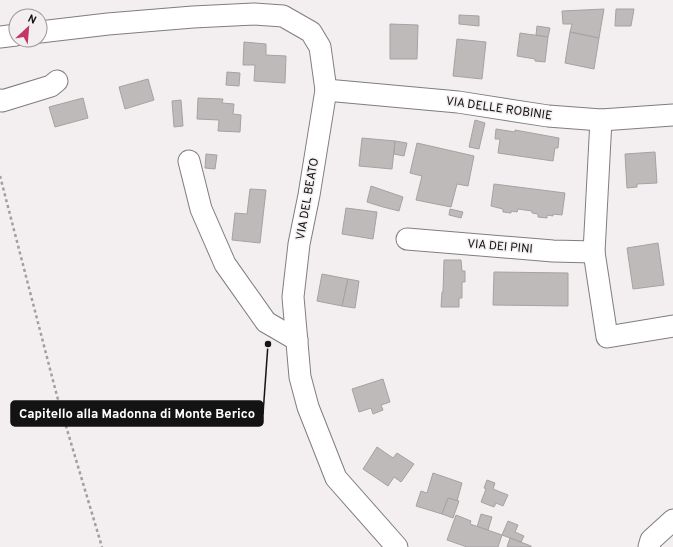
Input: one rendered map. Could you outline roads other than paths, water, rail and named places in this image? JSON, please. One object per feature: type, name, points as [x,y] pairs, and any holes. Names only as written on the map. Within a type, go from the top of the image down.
[{"type":"street","name":"VIA DEL BEATO","points":[[48,31],[108,24],[254,14],[283,16],[311,32],[320,47],[326,90],[309,195],[299,244],[293,297],[300,377],[308,407],[336,478],[397,547]]},
{"type":"street","points":[[0,100],[9,99],[51,86],[58,81]]},
{"type":"street","name":"VIA DELLE ROBINIE","points":[[326,90],[458,102],[548,116],[601,120],[673,115]]},
{"type":"street","points":[[601,120],[594,252],[606,337],[673,326]]},
{"type":"street","points":[[189,161],[201,209],[225,264],[266,322],[297,340]]},
{"type":"street","name":"VIA DEI PINI","points":[[407,239],[553,251],[594,252]]},
{"type":"street","points":[[649,547],[652,540],[673,520]]},
{"type":"place","name":"Capitello alla Madonna di Monte Berico","points":[[268,344]]}]
